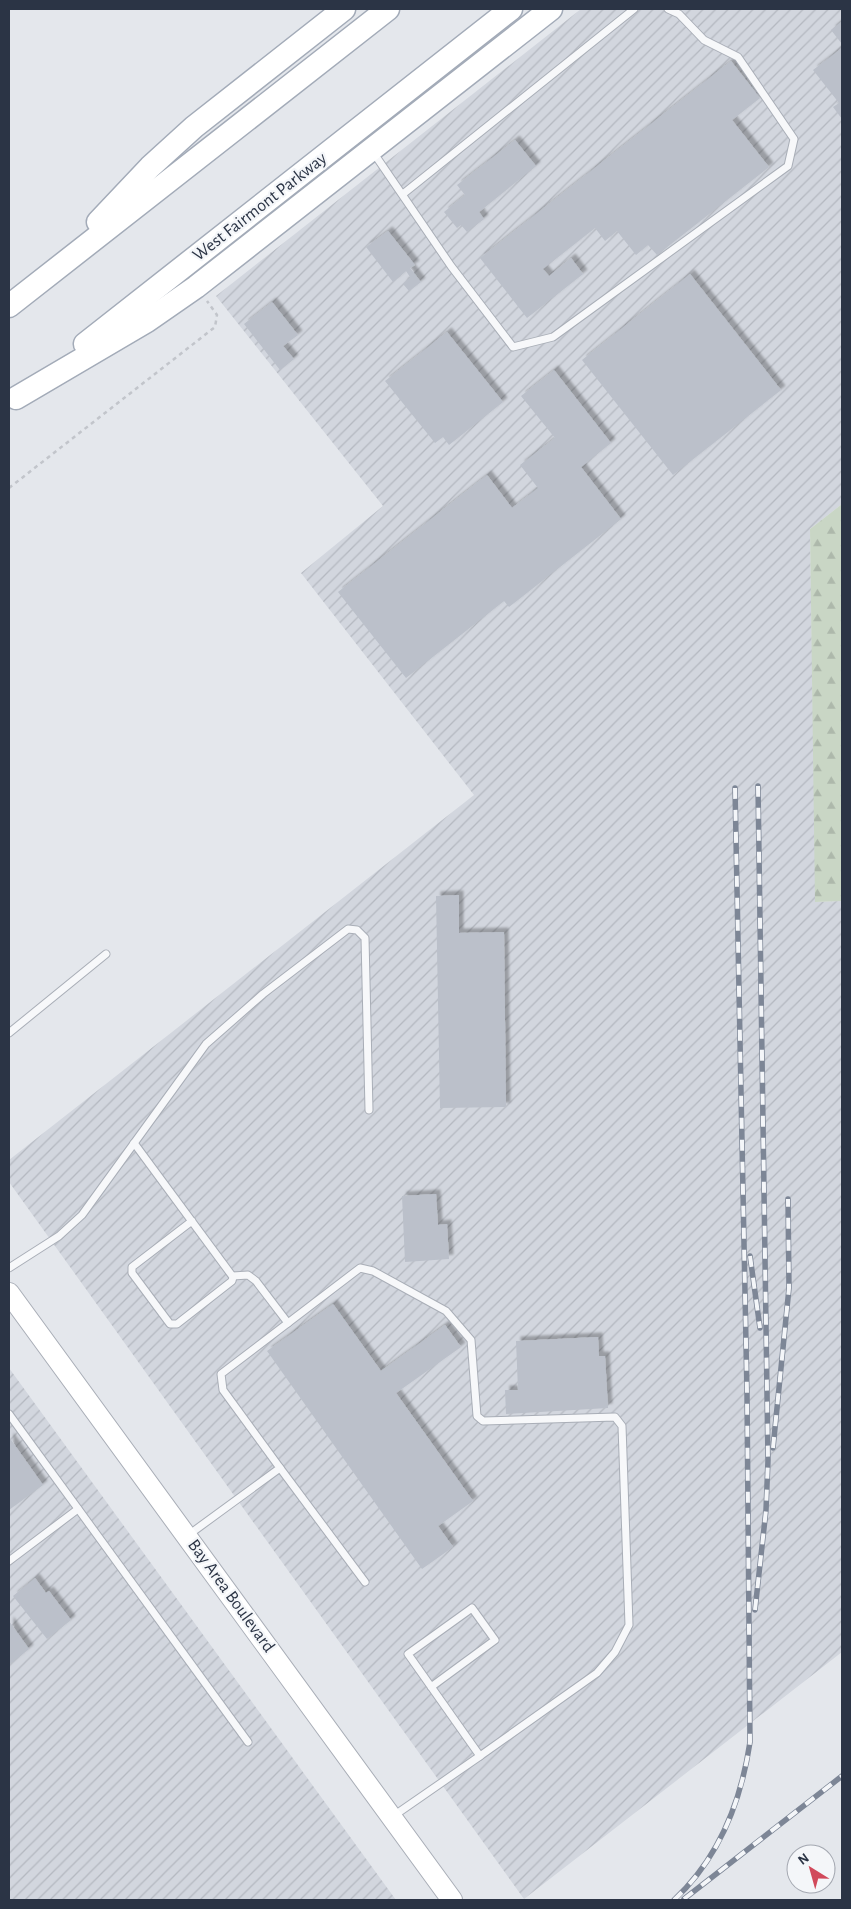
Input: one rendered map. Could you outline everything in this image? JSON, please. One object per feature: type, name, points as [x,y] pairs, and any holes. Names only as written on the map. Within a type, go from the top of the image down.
[{"type":"main road","points":[[45,277],[156,161],[194,127],[344,9]]},
{"type":"main road","points":[[9,306],[388,9]]},
{"type":"main road","name":"West Fairmont Parkway","points":[[12,400],[511,9]]},
{"type":"main road","points":[[12,400],[147,321],[196,287],[552,9]]},
{"type":"main road","name":"Bay Area Boulevard","points":[[9,1293],[452,1900]]},
{"type":"lane","points":[[403,194],[634,9]]},
{"type":"lane","points":[[371,150],[451,266],[513,347],[553,337],[788,166],[794,139],[738,57],[704,40],[679,14],[668,9]]},
{"type":"lane","points":[[9,1268],[59,1236],[82,1216],[206,1044],[263,994],[348,929],[357,930],[365,938],[369,1110]]},
{"type":"lane","points":[[9,1033],[106,954]]},
{"type":"lane","points":[[134,1143],[233,1276]]},
{"type":"lane","points":[[192,1221],[132,1267],[132,1273],[170,1324],[177,1324],[232,1281],[233,1276]]},
{"type":"lane","points":[[365,1582],[223,1390],[221,1374],[360,1268],[373,1271],[446,1311],[471,1340],[477,1416],[483,1421],[615,1416],[622,1426],[629,1625],[614,1652],[597,1673],[391,1817]]},
{"type":"lane","points":[[233,1276],[248,1275],[256,1281],[288,1323]]},
{"type":"lane","points":[[9,1414],[248,1742]]},
{"type":"lane","points":[[187,1536],[280,1468]]},
{"type":"lane","points":[[9,1561],[78,1509]]},
{"type":"lane","points":[[431,1687],[496,1640],[472,1608],[408,1654],[431,1687],[480,1756]]},
{"type":"path","points":[[9,488],[215,327],[217,315],[196,287]]},
{"type":"shaded area","points":[[581,9],[842,9],[842,504],[810,529],[816,902],[842,901],[842,1652],[524,1899],[9,1182],[9,1160],[474,795],[301,573],[383,506],[216,296]]},
{"type":"shaded area","points":[[9,1368],[396,1900],[9,1900]]},
{"type":"green space","points":[[842,504],[842,901],[815,902],[810,529]]},
{"type":"building","points":[[842,21],[842,44],[831,30]]},
{"type":"building","points":[[842,48],[842,119],[833,107],[839,103],[813,70]]},
{"type":"building","points":[[731,61],[760,98],[732,120],[769,167],[657,255],[648,245],[636,255],[617,231],[605,241],[595,228],[543,269],[549,276],[571,258],[583,274],[527,318],[480,258]]},
{"type":"building","points":[[515,140],[536,166],[479,212],[484,219],[467,232],[461,225],[457,228],[444,212],[465,195],[457,185]]},
{"type":"building","points":[[388,231],[415,265],[410,268],[421,282],[409,291],[403,284],[410,277],[406,271],[393,282],[366,247]]},
{"type":"building","points":[[690,274],[781,390],[673,475],[582,360]]},
{"type":"building","points":[[272,302],[298,335],[283,346],[294,359],[280,370],[244,324]]},
{"type":"building","points":[[447,332],[503,402],[449,445],[443,437],[435,443],[385,381]]},
{"type":"building","points":[[554,370],[611,443],[581,467],[621,519],[509,607],[504,601],[406,678],[338,592],[487,475],[512,508],[538,488],[520,465],[555,438],[521,396]]},
{"type":"building","points":[[459,895],[459,933],[504,932],[506,1107],[440,1108],[436,896]]},
{"type":"building","points":[[436,1194],[438,1225],[447,1224],[449,1259],[405,1262],[402,1196]]},
{"type":"building","points":[[333,1304],[381,1371],[445,1325],[461,1347],[396,1393],[473,1501],[438,1526],[453,1547],[422,1569],[267,1351]]},
{"type":"building","points":[[598,1337],[599,1356],[605,1356],[608,1408],[506,1414],[505,1390],[518,1390],[516,1341]]},
{"type":"building","points":[[9,1437],[43,1485],[9,1510]]},
{"type":"building","points":[[35,1578],[46,1593],[49,1591],[71,1620],[47,1639],[13,1596]]},
{"type":"building","points":[[9,1621],[29,1649],[9,1665]]},
{"type":"railway","points":[[755,1610],[766,1510],[768,1460],[758,786]]},
{"type":"railway","points":[[674,1900],[704,1866],[726,1828],[741,1786],[750,1742],[747,1394],[735,788]]},
{"type":"railway","points":[[773,1448],[789,1288],[788,1199]]},
{"type":"railway","points":[[750,1256],[760,1328]]},
{"type":"railway","points":[[684,1899],[842,1776]]}]
